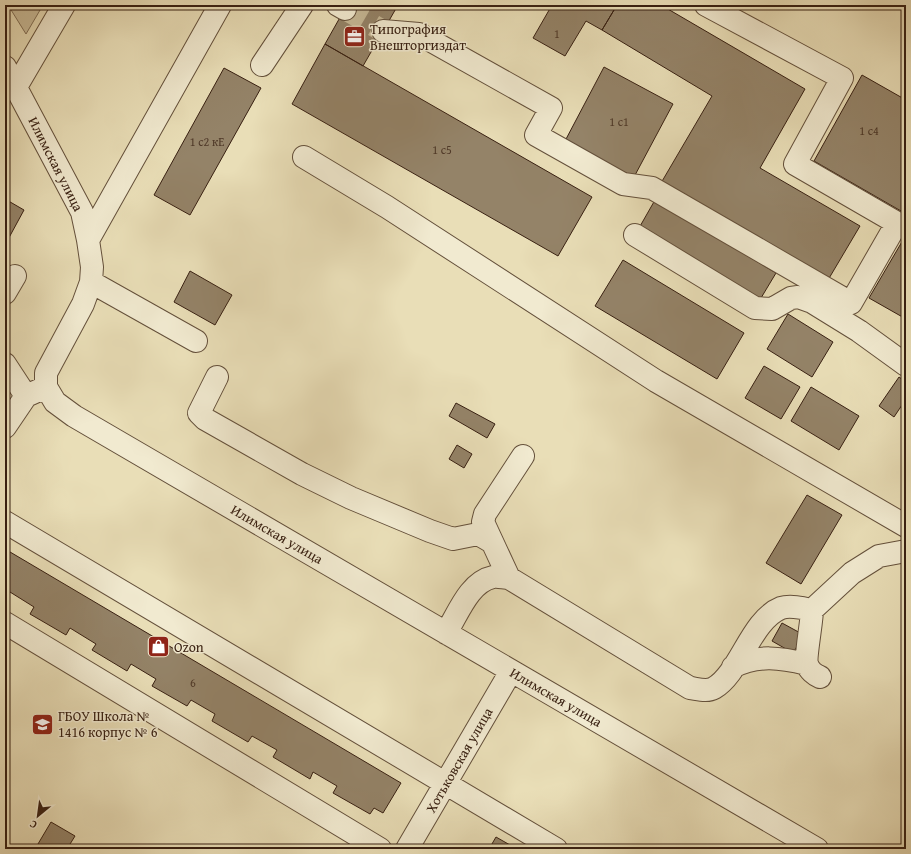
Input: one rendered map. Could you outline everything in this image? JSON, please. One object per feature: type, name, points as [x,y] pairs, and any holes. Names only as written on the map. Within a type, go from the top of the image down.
[{"type":"street","points":[[16,87],[64,5]]},
{"type":"street","points":[[88,240],[220,5]]},
{"type":"street","points":[[262,65],[302,5]]},
{"type":"street","points":[[383,31],[419,34],[551,108],[536,135],[623,184],[652,188],[851,303],[898,223],[795,164],[842,78],[706,5]]},
{"type":"street","name":"Илимская улица","points":[[5,67],[82,212],[88,240],[92,267],[91,282],[83,304],[46,373],[46,387],[55,402],[74,416],[817,849]]},
{"type":"street","points":[[304,157],[387,207],[656,381],[906,526]]},
{"type":"street","points":[[635,235],[755,308],[772,309],[791,298],[798,297],[812,302],[859,331],[906,365]]},
{"type":"street","points":[[91,282],[196,341]]},
{"type":"street","points":[[5,364],[26,396]]},
{"type":"street","points":[[217,377],[199,413],[205,420],[302,474],[351,498],[422,528],[453,539],[470,537],[478,534],[490,541]]},
{"type":"street","points":[[5,427],[26,396],[46,387]]},
{"type":"street","points":[[508,578],[504,566],[490,541],[483,522],[485,514],[523,456]]},
{"type":"street","points":[[5,522],[556,849]]},
{"type":"street","points":[[733,667],[739,664],[770,658],[813,671],[806,655],[812,624],[812,610],[852,573],[879,556],[906,551]]},
{"type":"street","points":[[446,633],[468,596],[479,583],[494,577],[508,578],[690,688],[704,690],[714,688],[733,667],[752,637],[768,617],[781,608],[790,607],[812,610]]},
{"type":"street","points":[[5,623],[380,849]]},
{"type":"street","name":"Хотьковская улица","points":[[407,849],[512,671]]},
{"type":"shaded area","points":[[8,5],[43,5],[26,34]]},
{"type":"building","name":"Типография Внешторгиздат","points":[[347,5],[398,5],[363,66],[325,44]]},
{"type":"building","points":[[552,5],[617,5],[602,30],[586,21],[565,56],[533,38]]},
{"type":"building","points":[[617,5],[661,5],[805,89],[760,168],[860,226],[828,280],[661,183],[712,96],[602,30]]},
{"type":"building","points":[[325,44],[592,197],[558,256],[292,104]]},
{"type":"building","points":[[604,67],[673,104],[634,177],[565,141]]},
{"type":"building","points":[[224,68],[261,88],[190,215],[154,195]]},
{"type":"building","points":[[862,75],[906,100],[906,201],[901,211],[814,161]]},
{"type":"building","points":[[5,199],[24,210],[5,245]]},
{"type":"building","points":[[655,200],[776,273],[755,308],[635,235]]},
{"type":"building","points":[[903,240],[906,242],[906,319],[869,298]]},
{"type":"building","points":[[623,260],[744,333],[717,379],[595,306]]},
{"type":"building","points":[[190,271],[232,295],[215,325],[174,302]]},
{"type":"building","points":[[788,314],[833,342],[812,377],[767,349]]},
{"type":"building","points":[[764,366],[800,387],[781,419],[745,398]]},
{"type":"building","points":[[899,377],[906,382],[906,399],[894,417],[879,406]]},
{"type":"building","points":[[811,387],[859,416],[839,450],[791,421]]},
{"type":"building","points":[[456,403],[495,424],[487,438],[449,416]]},
{"type":"building","points":[[457,445],[472,454],[464,468],[449,459]]},
{"type":"building","points":[[807,495],[842,515],[801,584],[766,563]]},
{"type":"building","points":[[5,549],[401,783],[383,813],[374,808],[370,814],[333,793],[337,786],[313,772],[310,779],[273,757],[277,750],[252,736],[248,742],[212,721],[215,714],[191,700],[187,706],[152,686],[156,679],[131,664],[127,671],[92,650],[96,644],[70,628],[66,635],[30,614],[34,607],[10,592],[5,599]]},
{"type":"building","points":[[782,623],[804,635],[793,653],[772,641]]},
{"type":"building","points":[[51,822],[75,836],[67,849],[35,849]]},
{"type":"building","points":[[496,837],[517,849],[489,849]]},
{"type":"tunnel","points":[[345,9],[383,31]]},
{"type":"place","name":"Типография Внешторгиздат","points":[[354,37]]},
{"type":"place","name":"Ozon","points":[[159,647]]},
{"type":"place","name":"ГБОУ Школа № 1416 корпус № 6","points":[[42,724]]}]
